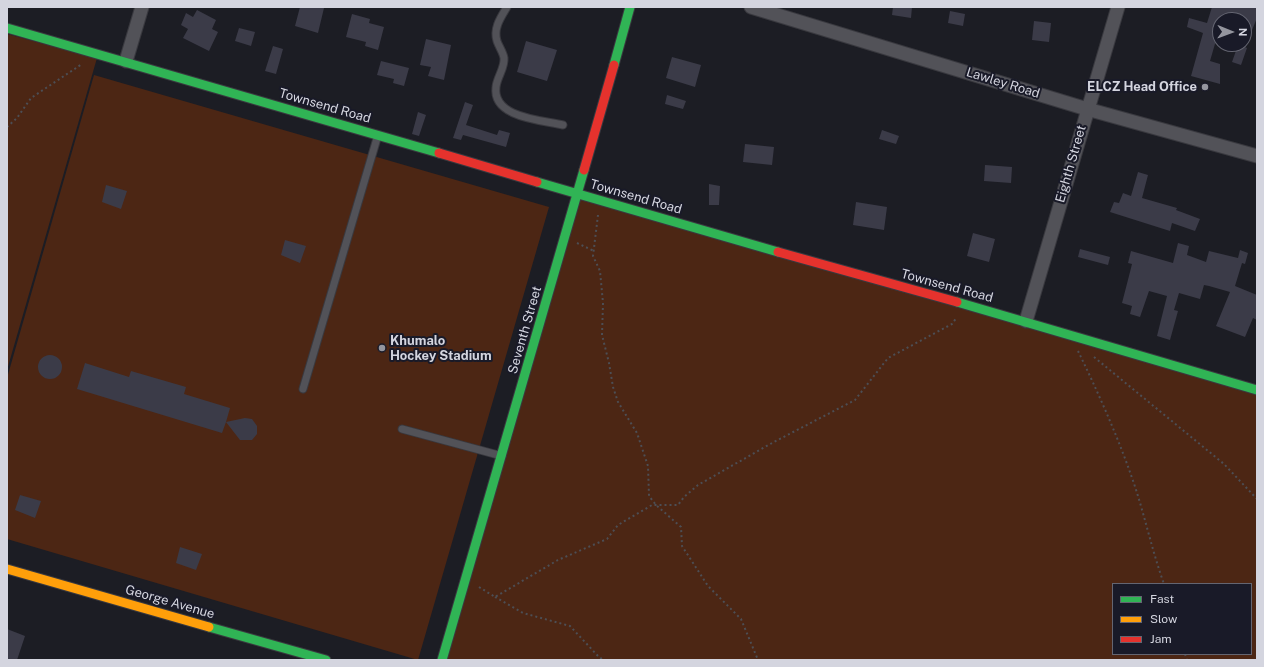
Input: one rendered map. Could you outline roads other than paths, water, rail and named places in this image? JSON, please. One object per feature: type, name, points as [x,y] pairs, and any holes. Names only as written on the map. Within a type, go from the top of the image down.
[{"type":"street","points":[[126,61],[142,7]]},
{"type":"street","name":"Seventh Street","points":[[442,660],[578,194],[630,7]]},
{"type":"street","name":"Lawley Road","points":[[750,7],[1087,109],[1257,156]]},
{"type":"street","name":"Eighth Street","points":[[1026,321],[1118,7]]},
{"type":"street","name":"Townsend Road","points":[[7,28],[126,61],[800,259],[1026,321],[1257,390]]},
{"type":"street","name":"George Avenue","points":[[7,569],[282,654],[326,660]]},
{"type":"lane","points":[[507,7],[498,23],[496,32],[496,39],[504,59],[496,88],[498,102],[506,110],[517,115],[563,125]]},
{"type":"lane","points":[[303,389],[378,135]]},
{"type":"lane","points":[[402,429],[502,456]]},
{"type":"place","name":"ELCZ Head Office","points":[[1205,87]]},
{"type":"place","name":"Khumalo Hockey Stadium","points":[[382,348]]}]
